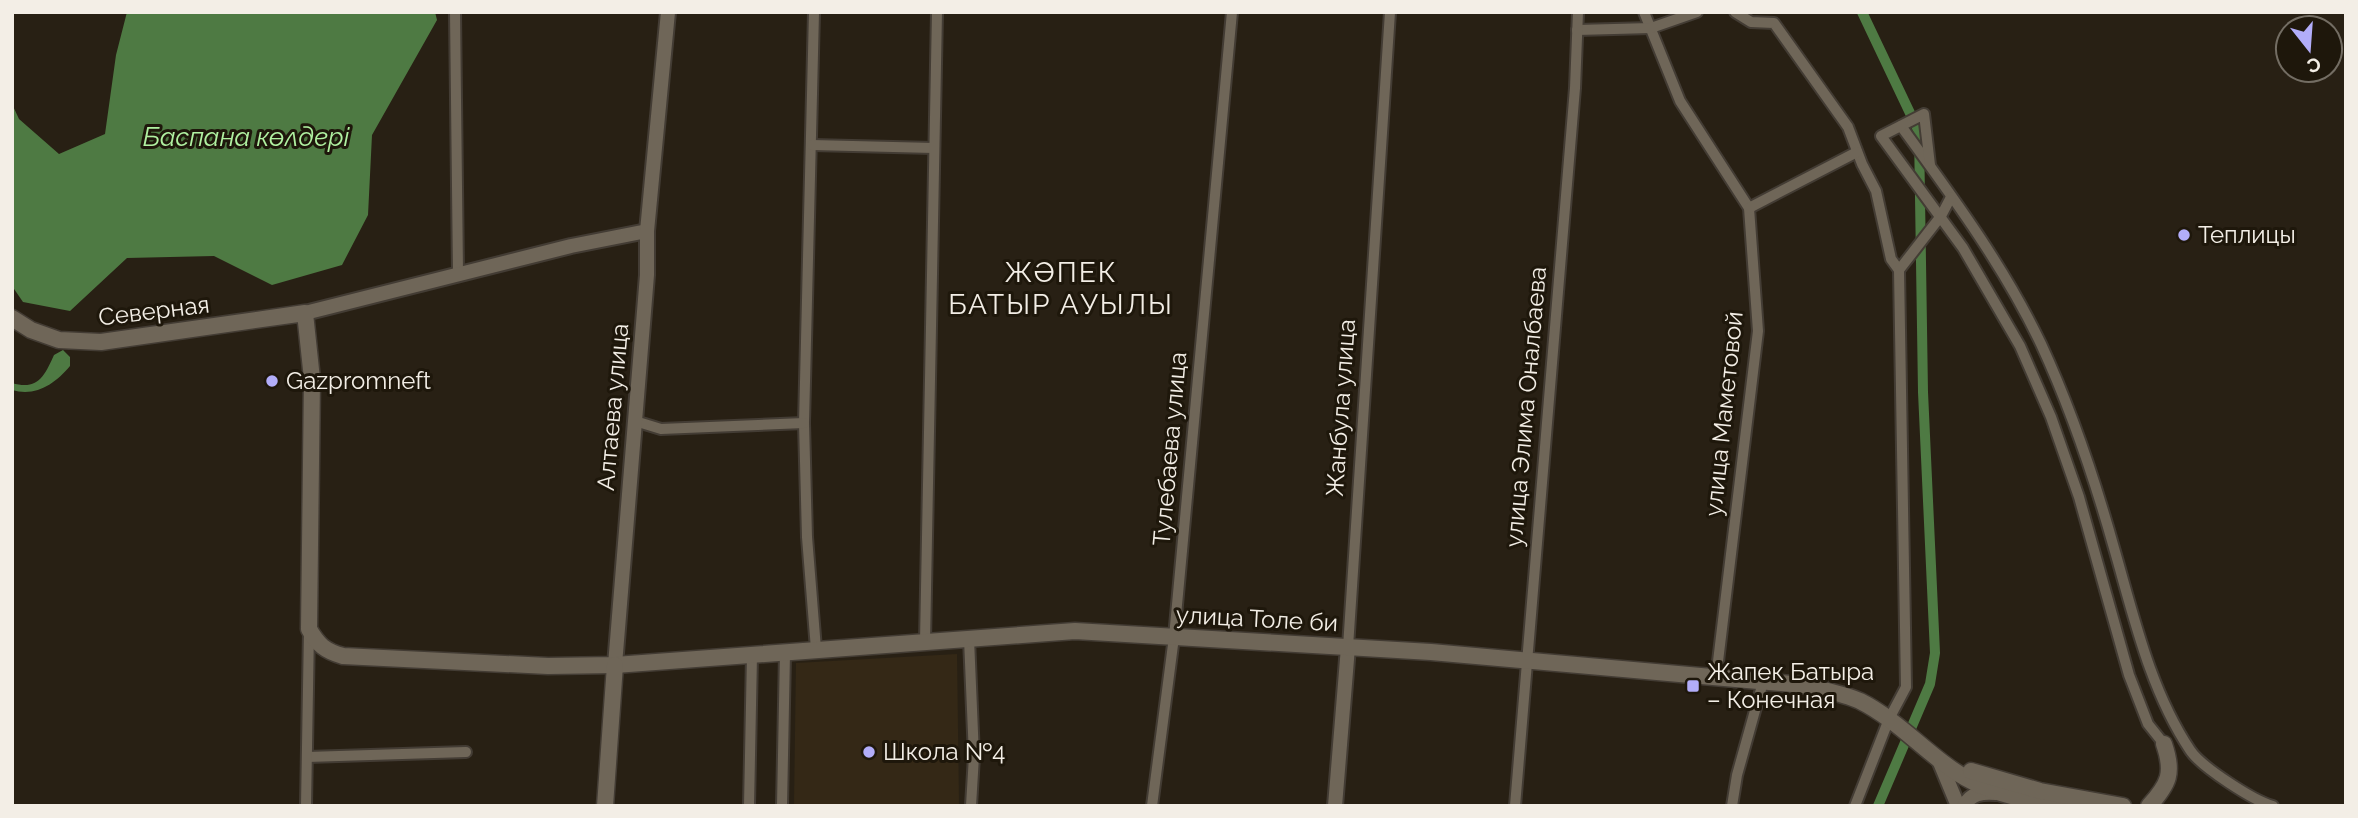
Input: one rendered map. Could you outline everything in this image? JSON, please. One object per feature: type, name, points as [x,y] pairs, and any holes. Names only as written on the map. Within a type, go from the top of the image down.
[{"type":"main road","name":"Северная","points":[[12,318],[31,330],[59,340],[101,342],[305,313]]},
{"type":"main road","points":[[305,313],[312,379],[309,629]]},
{"type":"main road","name":"улица Толе би","points":[[309,629],[326,651],[343,656],[548,666],[615,665],[1075,631],[1348,647],[1803,685],[1858,700],[1889,719],[1939,760],[1975,783],[2005,794],[2062,806]]},
{"type":"main road","name":"Алтаева улица","points":[[605,806],[615,665]]},
{"type":"main road","points":[[2149,806],[2169,778],[2170,762],[2164,744]]},
{"type":"main road","points":[[1939,760],[2040,791],[2123,806]]},
{"type":"street","points":[[456,12],[458,274]]},
{"type":"street","name":"Алтаева улица","points":[[615,665],[647,275],[647,231],[668,12]]},
{"type":"street","points":[[814,12],[804,423],[807,537],[816,649]]},
{"type":"street","points":[[925,642],[937,12]]},
{"type":"street","name":"Тулебаева улица","points":[[1152,806],[1174,637],[1232,12]]},
{"type":"street","name":"Жанбула улица","points":[[1335,806],[1390,12]]},
{"type":"street","name":"улица Элима Оналбаева","points":[[1515,806],[1574,88],[1577,12]]},
{"type":"street","name":"улица Маметовой","points":[[1644,12],[1680,101],[1749,208],[1758,331],[1716,678]]},
{"type":"street","points":[[1577,30],[1651,28],[1697,12]]},
{"type":"street","points":[[1735,12],[1751,22],[1774,23],[1849,127],[1857,152],[1876,191],[1891,259],[1899,270],[1906,687],[1889,719],[1855,806]]},
{"type":"street","points":[[1930,165],[1924,114],[1881,136],[1963,248],[2020,346],[2051,417],[2079,497],[2129,675],[2148,724],[2164,744]]},
{"type":"street","points":[[1901,126],[1982,238],[2040,341],[2071,410],[2158,692],[2192,753],[2226,780],[2265,804],[2273,806]]},
{"type":"street","points":[[812,145],[934,148]]},
{"type":"street","points":[[1749,208],[1857,152]]},
{"type":"street","points":[[1899,270],[1941,216],[1951,197]]},
{"type":"street","points":[[305,313],[571,246],[647,231]]},
{"type":"street","points":[[1984,285],[2002,274]]},
{"type":"street","points":[[635,421],[661,429],[804,423]]},
{"type":"street","points":[[306,806],[309,629]]},
{"type":"street","points":[[969,639],[974,756],[971,806]]},
{"type":"street","points":[[782,806],[785,653]]},
{"type":"street","points":[[749,806],[752,655]]},
{"type":"street","points":[[1732,806],[1737,775],[1763,682]]},
{"type":"street","points":[[307,757],[466,752]]},
{"type":"street","points":[[1939,760],[1958,806]]},
{"type":"street","points":[[1964,806],[1973,795],[1981,792],[2005,794]]},
{"type":"shaded area","points":[[957,654],[959,806],[794,806],[796,663]]},
{"type":"water","name":"Баспана көлдері","points":[[127,12],[435,12],[437,20],[372,135],[368,215],[342,265],[272,285],[214,256],[127,258],[70,311],[23,302],[12,286],[12,104],[19,119],[59,154],[105,134],[116,55]]},
{"type":"water","points":[[63,350],[70,357],[70,366],[58,378],[37,390],[12,390],[12,383],[28,385],[39,380],[54,355]]},
{"type":"waterway","points":[[1862,12],[1919,132],[1923,392],[1935,653],[1930,684],[1878,806]]},
{"type":"place","name":"Теплицы","points":[[2184,235]]},
{"type":"place","name":"Gazpromneft","points":[[272,381]]},
{"type":"place","name":"Жапек Батыра – Конечная","points":[[1693,686]]},
{"type":"place","name":"Школа №4","points":[[869,752]]},
{"type":"district","name":"ЖӘПЕК БАТЫР АУЫЛЫ","points":[[1061,288]]}]
